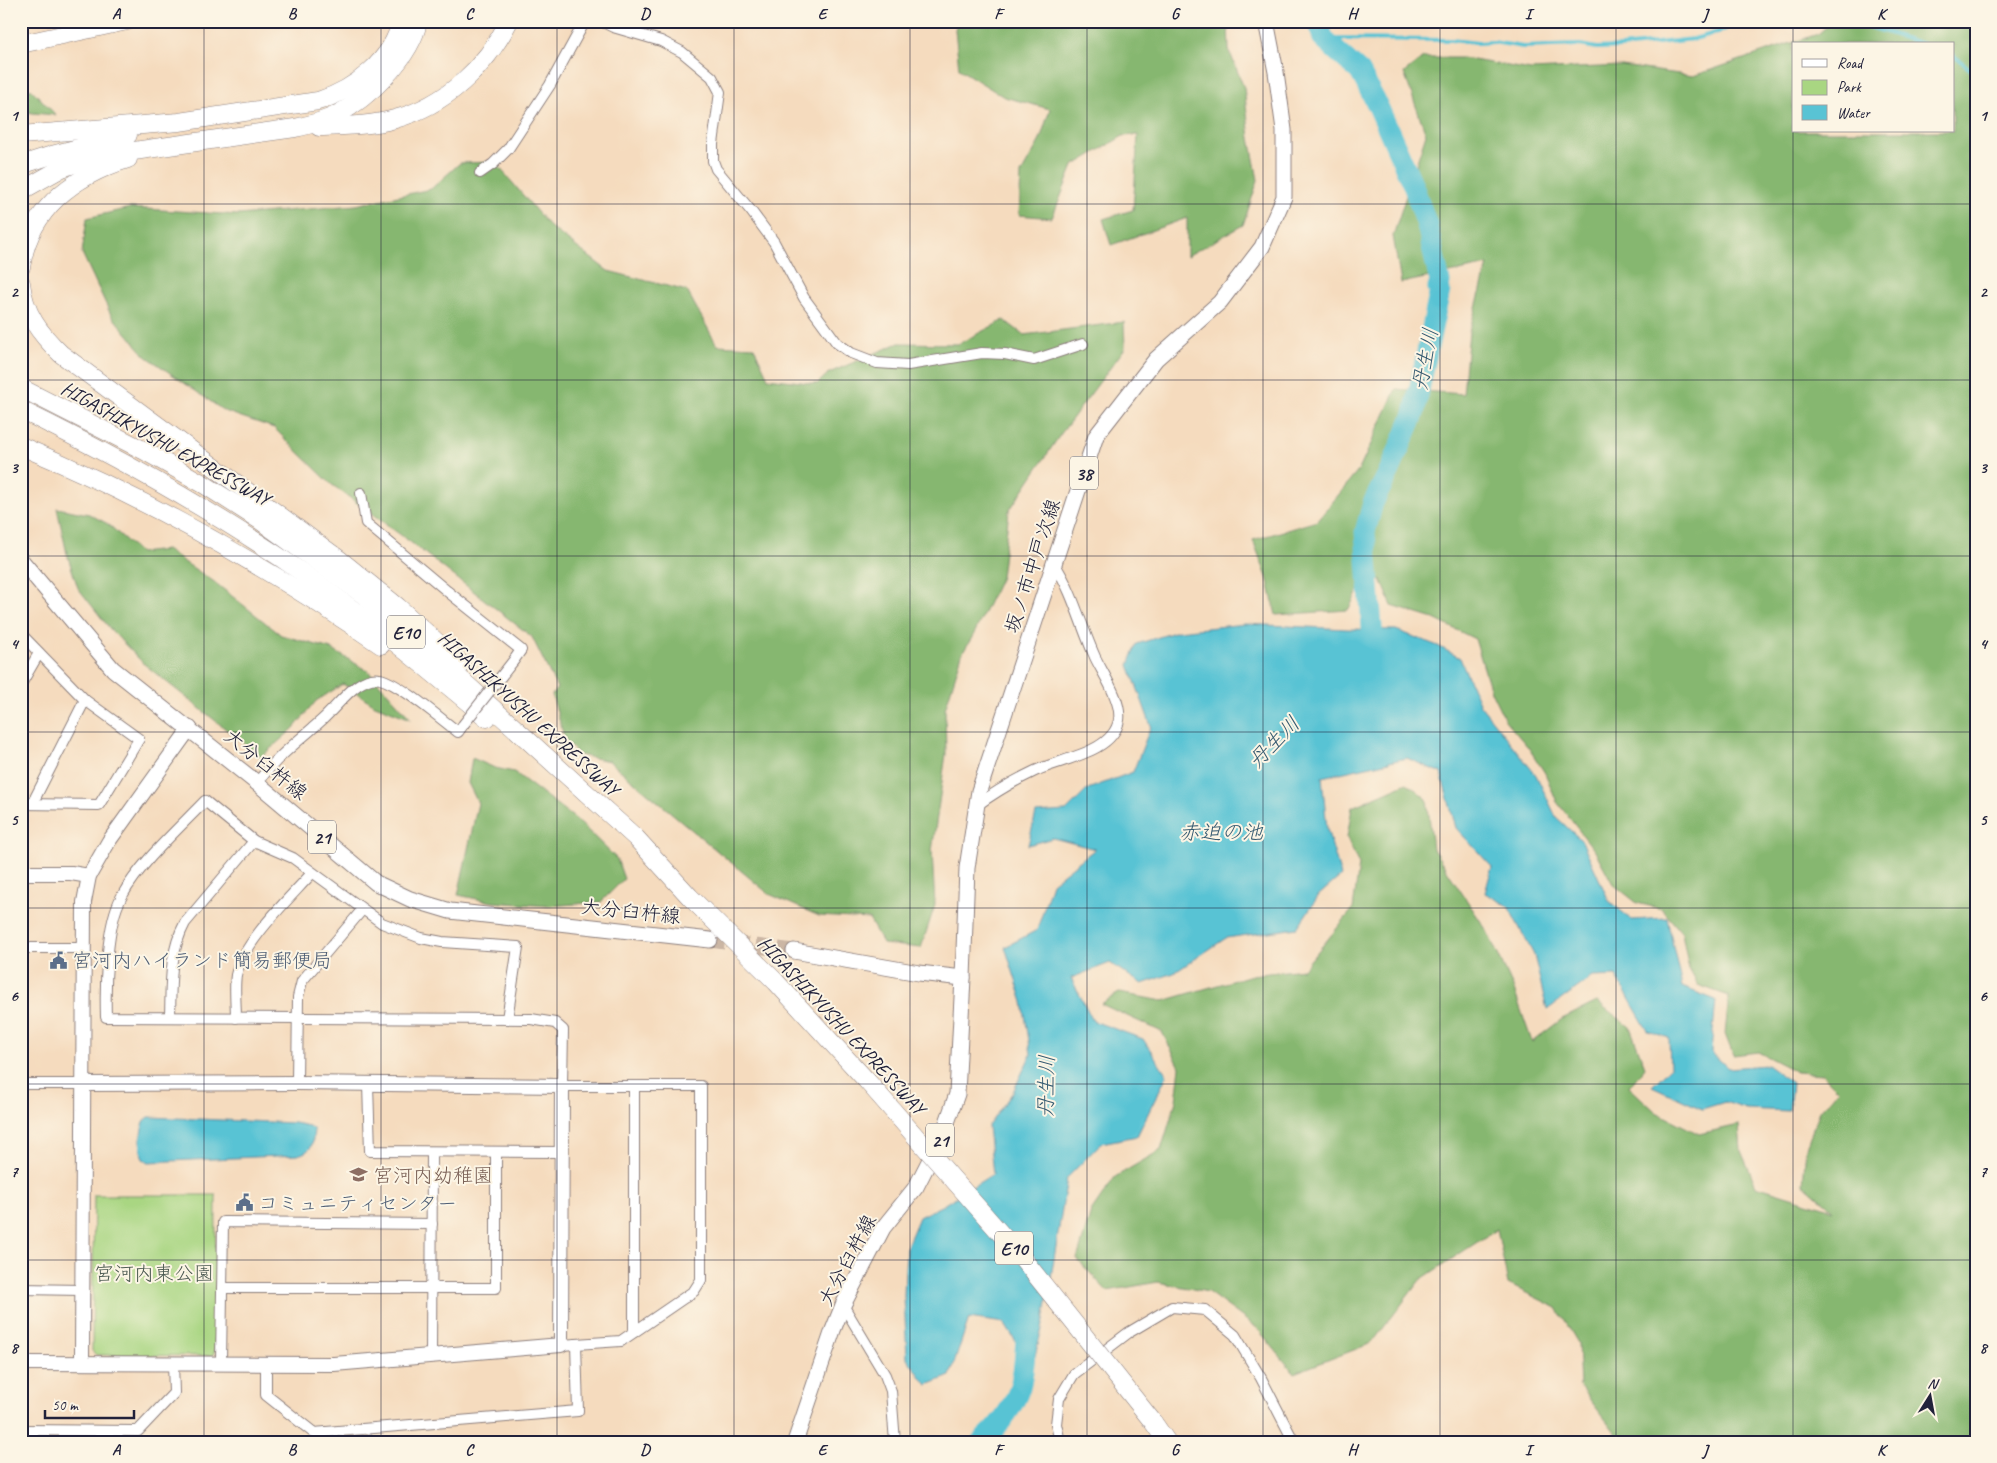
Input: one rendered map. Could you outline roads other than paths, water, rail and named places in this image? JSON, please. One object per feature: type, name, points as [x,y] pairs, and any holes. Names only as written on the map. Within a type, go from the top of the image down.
[{"type":"highway","points":[[21,44],[127,21]]},
{"type":"highway","points":[[21,191],[46,176],[80,161],[124,152],[182,146],[295,128],[320,122],[336,115],[364,96],[399,60],[413,37],[418,21]]},
{"type":"highway","points":[[295,128],[377,123],[396,119],[431,104],[447,95],[474,72],[486,58],[509,21]]},
{"type":"highway","points":[[21,135],[179,122],[318,101],[334,96],[356,84],[375,66],[390,46],[401,23]]},
{"type":"highway","points":[[21,165],[67,150],[179,122]]},
{"type":"highway","points":[[21,266],[29,235],[38,219],[61,194],[76,183],[108,166],[127,159],[182,146]]},
{"type":"highway","points":[[21,283],[24,299],[36,328],[61,354],[340,560],[398,607],[451,654],[615,814],[636,838]]},
{"type":"highway","name":"HIGASHIKYUSHU EXPRESSWAY","points":[[21,388],[143,450],[205,485],[312,556],[362,594],[455,674],[636,838],[690,897]]},
{"type":"highway","name":"HIGASHIKYUSHU EXPRESSWAY","points":[[21,410],[74,436],[195,503],[302,572],[402,647],[570,788],[690,897],[776,982],[867,1081],[1023,1259],[1167,1442]]},
{"type":"highway","points":[[21,446],[67,465],[157,510],[253,563],[343,619],[492,722]]},
{"type":"main road","name":"坂ノ市中戸次線","points":[[963,978],[967,868],[978,791],[1096,436],[1156,360],[1220,302],[1262,247],[1284,197],[1284,130],[1276,72],[1266,21]]},
{"type":"main road","name":"大分臼杵線","points":[[21,560],[113,669],[190,728],[376,883],[410,900],[450,911],[710,940]]},
{"type":"main road","points":[[794,951],[919,973],[963,978]]},
{"type":"main road","name":"大分臼杵線","points":[[795,1442],[843,1306],[883,1228],[916,1187],[943,1134],[957,1094],[963,978]]},
{"type":"street","points":[[480,173],[493,164],[508,149],[550,85],[585,21]]},
{"type":"street","points":[[601,21],[613,27],[661,41],[682,52],[712,77],[720,92],[713,144],[713,161],[716,169],[774,242],[804,298],[837,343],[851,354],[877,363],[908,365],[982,353],[1005,354],[1034,360],[1083,344]]},
{"type":"street","points":[[257,783],[274,761],[323,720],[358,685],[368,679],[379,678],[390,683],[458,732],[521,650],[366,524],[361,494]]},
{"type":"street","points":[[976,806],[997,791],[1030,774],[1097,747],[1111,737],[1119,720],[1117,703],[1083,631],[1063,577],[1054,563]]},
{"type":"street","points":[[21,634],[85,700],[139,739],[99,805],[26,804],[85,700]]},
{"type":"street","points":[[21,684],[39,652]]},
{"type":"street","points":[[82,1363],[84,902],[89,876],[109,841],[190,728]]},
{"type":"street","points":[[507,1019],[518,947],[442,942],[421,938],[382,923],[293,858],[254,841],[205,801],[131,881],[121,898],[112,923],[105,999],[106,1017],[236,1018],[298,1018],[507,1019],[531,1019],[555,1023],[562,1030],[562,1345]]},
{"type":"street","points":[[170,1017],[171,968],[177,937],[185,922],[254,841]]},
{"type":"street","points":[[21,873],[71,873],[89,876]]},
{"type":"street","points":[[236,1018],[236,977],[242,959],[260,932],[312,873]]},
{"type":"street","points":[[297,1083],[298,997],[302,981],[362,910]]},
{"type":"street","points":[[21,948],[83,948]]},
{"type":"street","points":[[21,1084],[297,1083],[701,1086],[702,1253],[701,1280],[694,1291],[621,1340],[334,1364],[21,1363]]},
{"type":"street","points":[[368,1084],[370,1151],[562,1152]]},
{"type":"street","points":[[634,1086],[634,1332]]},
{"type":"street","points":[[431,1356],[432,1152]]},
{"type":"street","points":[[222,1288],[496,1288],[496,1152]]},
{"type":"street","points":[[221,1364],[223,1222],[432,1224]]},
{"type":"street","points":[[21,1289],[82,1290]]},
{"type":"street","points":[[843,1306],[885,1375],[891,1392],[895,1442]]},
{"type":"street","points":[[1060,1442],[1056,1424],[1059,1399],[1074,1374],[1128,1333],[1172,1307],[1205,1310],[1235,1335],[1261,1378],[1294,1442]]},
{"type":"street","points":[[266,1364],[266,1395],[314,1433],[578,1411],[576,1344]]},
{"type":"street","points":[[21,1430],[138,1432],[174,1394],[173,1363]]},
{"type":"street","points":[[41,1430],[41,1442]]},
{"type":"water","name":"赤迫の池","points":[[1245,624],[1396,630],[1438,646],[1460,658],[1480,705],[1536,775],[1556,817],[1582,841],[1609,901],[1632,920],[1667,918],[1682,987],[1716,1000],[1711,1052],[1728,1068],[1767,1065],[1792,1083],[1789,1111],[1746,1109],[1725,1102],[1702,1109],[1652,1086],[1670,1068],[1669,1038],[1648,1031],[1616,976],[1592,977],[1547,1010],[1534,955],[1508,906],[1485,893],[1492,867],[1456,828],[1441,773],[1407,758],[1322,777],[1327,829],[1341,876],[1319,895],[1297,928],[1226,938],[1174,973],[1142,984],[1110,963],[1071,978],[1093,1021],[1143,1039],[1167,1075],[1137,1136],[1101,1143],[1067,1178],[1044,1321],[1032,1367],[1004,1323],[969,1318],[950,1376],[927,1385],[907,1358],[904,1296],[906,1248],[919,1217],[943,1205],[993,1174],[988,1126],[1013,1092],[1031,1054],[1023,1002],[1005,947],[1037,930],[1052,883],[1095,849],[1053,838],[1028,845],[1036,813],[1066,811],[1088,789],[1133,772],[1151,726],[1129,665],[1137,644],[1178,631]]},
{"type":"water","points":[[149,1117],[294,1123],[309,1126],[314,1130],[313,1140],[311,1147],[307,1151],[298,1155],[149,1162],[143,1159],[141,1143],[143,1125]]},
{"type":"waterway","name":"丹生川","points":[[1318,21],[1323,39],[1360,72],[1377,104],[1413,185],[1427,225],[1440,282],[1438,288],[1440,290],[1414,414],[1390,470],[1373,503],[1365,532],[1373,641],[1361,653]]},
{"type":"waterway","points":[[1323,39],[1451,40],[1478,43],[1493,42],[1523,47],[1580,45],[1597,48],[1621,47],[1694,39],[1722,31],[1738,21]]},
{"type":"waterway","points":[[1851,21],[1917,42]]},
{"type":"waterway","points":[[1954,56],[1976,74]]},
{"type":"waterway","name":"丹生川","points":[[981,1442],[1004,1417],[1017,1395],[1023,1373],[1027,1328]]},
{"type":"tunnel","points":[[710,940],[794,951]]},
{"type":"place","name":"宮河内ハイランド簡易郵便局","points":[[58,960]]},
{"type":"place","name":"宮河内幼稚園","points":[[359,1175]]},
{"type":"place","name":"コミュニティセンター","points":[[244,1203]]},
{"type":"park label","name":"宮河内東公園","points":[[154,1273]]}]
